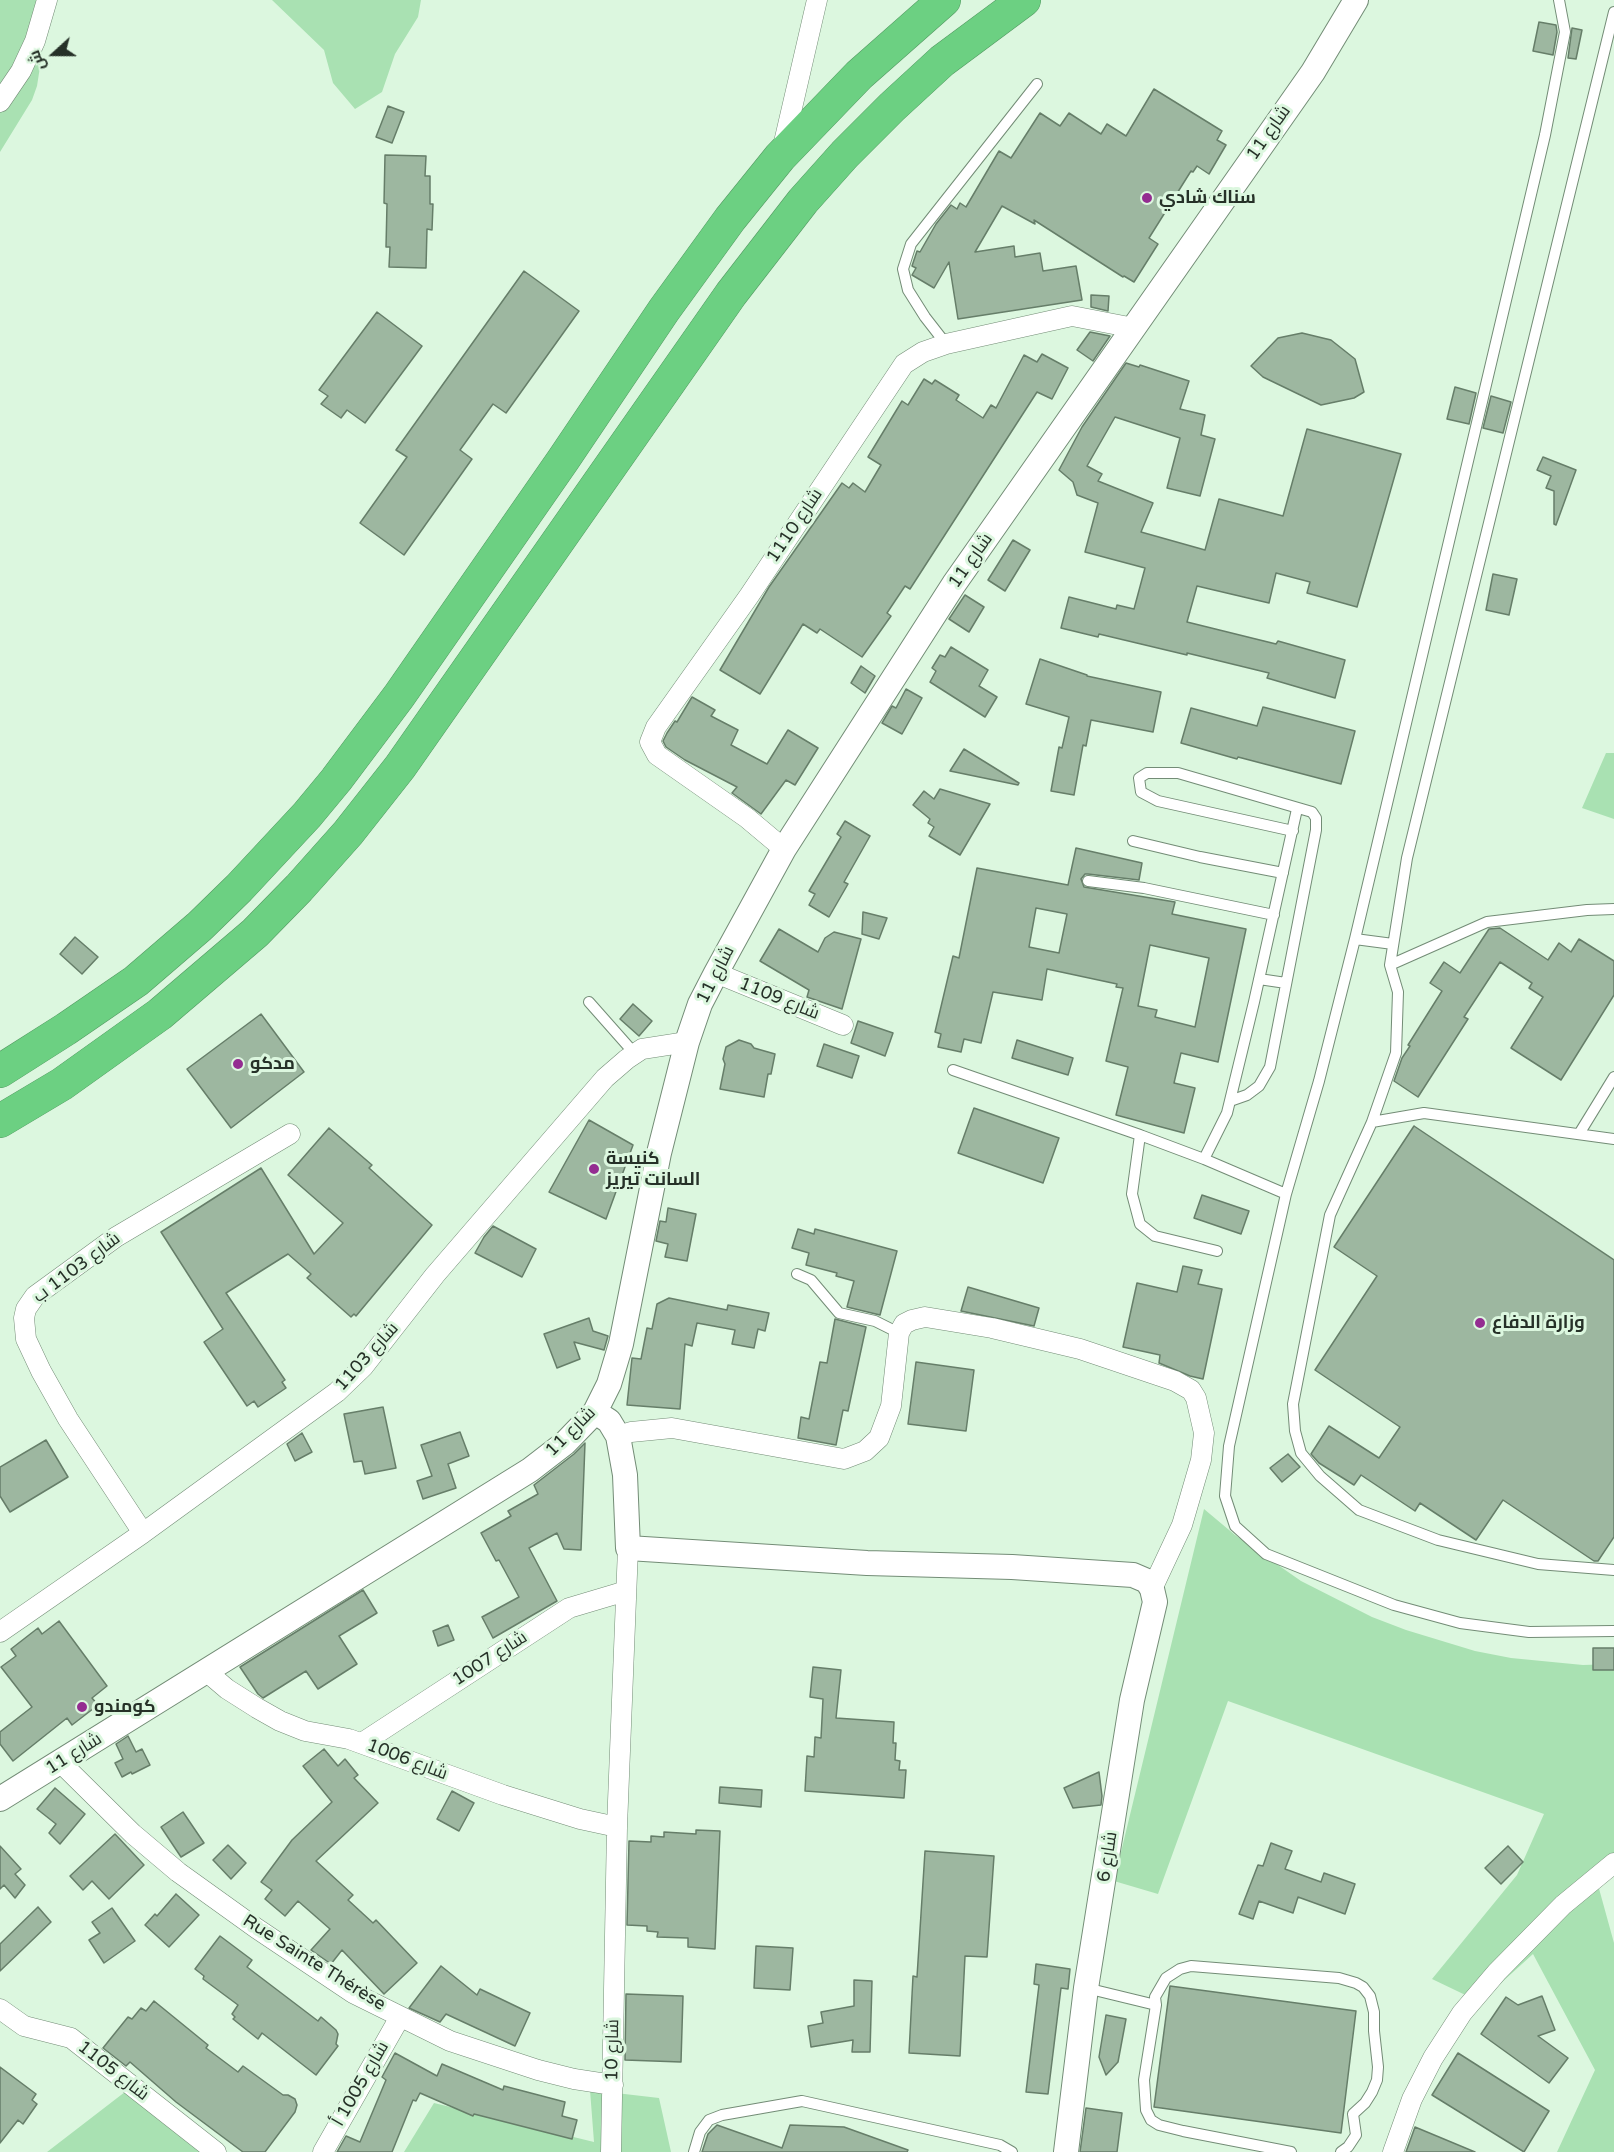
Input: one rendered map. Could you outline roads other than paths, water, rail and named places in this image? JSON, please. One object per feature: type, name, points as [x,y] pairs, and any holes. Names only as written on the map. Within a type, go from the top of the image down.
[{"type":"highway","points":[[0,1071],[136,981],[200,926],[260,866],[336,780],[406,686],[699,259],[780,156],[859,75],[944,0]]},
{"type":"highway","points":[[0,1121],[62,1084],[160,1014],[255,933],[299,888],[348,833],[400,767],[731,294],[803,201],[853,147],[933,69],[1024,0]]},
{"type":"street","points":[[0,102],[21,71],[35,40],[47,0]]},
{"type":"street","points":[[780,156],[817,0]]},
{"type":"street","name":"شارع 11","points":[[0,1799],[530,1470],[565,1443],[595,1412],[609,1384],[621,1344],[659,1153],[687,1042],[700,1004],[716,973],[784,849],[954,584],[1313,72],[1356,0]]},
{"type":"street","name":"شارع 1110","points":[[784,849],[747,818],[657,755],[650,742],[652,735],[749,596],[904,364],[923,352],[946,344],[1072,316],[1134,328]]},
{"type":"street","name":"شارع 1109","points":[[716,973],[843,1025]]},
{"type":"street","name":"شارع 1103","points":[[0,1632],[143,1533],[337,1392],[363,1367],[435,1275],[604,1078],[642,1049],[687,1042]]},
{"type":"street","name":"شارع 1103 ب","points":[[143,1533],[68,1419],[41,1371],[26,1339],[24,1318],[26,1309],[35,1296],[116,1237],[290,1134]]},
{"type":"street","points":[[618,1436],[631,1432],[672,1428],[844,1459],[865,1451],[879,1438],[891,1406],[898,1333],[904,1324],[912,1320],[925,1317],[992,1328],[1080,1349],[1114,1362],[1161,1375],[1194,1393],[1204,1433],[1201,1460],[1182,1525],[1152,1589]]},
{"type":"street","points":[[595,1412],[609,1421],[618,1436],[625,1475],[628,1548],[867,1563],[1012,1567],[1132,1575],[1147,1581],[1152,1589]]},
{"type":"street","name":"شارع 10","points":[[611,2152],[617,1827],[628,1548]]},
{"type":"street","name":"شارع 6","points":[[1066,2152],[1086,1988],[1132,1700],[1155,1602],[1152,1589]]},
{"type":"street","name":"شارع 1007","points":[[362,1743],[569,1608],[626,1591]]},
{"type":"street","name":"شارع 1006","points":[[207,1672],[227,1689],[280,1721],[305,1731],[362,1743],[503,1795],[580,1819],[617,1827]]},
{"type":"street","name":"Rue Sainte Thérèse","points":[[60,1762],[133,1834],[178,1872],[255,1928],[353,1993],[450,2041],[528,2067],[574,2079],[612,2085]]},
{"type":"street","points":[[1393,2152],[1412,2099],[1433,2058],[1462,2013],[1497,1972],[1563,1905],[1614,1863]]},
{"type":"street","name":"شارع 1105","points":[[0,2009],[24,2026],[71,2038],[216,2152]]},
{"type":"street","name":"شارع 1005 أ","points":[[322,2152],[400,2017]]},
{"type":"lane","points":[[1559,0],[1565,32],[1545,135],[1355,939],[1286,1194],[1229,1446],[1225,1496],[1235,1526],[1266,1554],[1394,1605],[1460,1623],[1529,1632],[1614,1631]]},
{"type":"lane","points":[[1614,12],[1407,858],[1390,965],[1398,992],[1396,1053],[1372,1122],[1330,1215],[1293,1404],[1295,1431],[1301,1453],[1320,1476],[1359,1510],[1438,1539],[1538,1564],[1614,1570]]},
{"type":"lane","points":[[946,344],[908,290],[903,270],[911,244],[1037,84]]},
{"type":"lane","points":[[1230,1101],[1247,1095],[1259,1086],[1269,1067],[1316,830],[1314,814],[1178,773],[1147,773],[1139,778],[1141,792],[1158,801],[1293,831]]},
{"type":"lane","points":[[1204,1159],[1227,1113],[1297,809]]},
{"type":"lane","points":[[1133,842],[1283,873]]},
{"type":"lane","points":[[1088,881],[1144,888],[1274,915]]},
{"type":"lane","points":[[1390,965],[1487,922],[1614,909]]},
{"type":"lane","points":[[1355,939],[1393,944]]},
{"type":"lane","points":[[1259,979],[1286,983]]},
{"type":"lane","points":[[589,1002],[635,1054]]},
{"type":"lane","points":[[953,1070],[1140,1135],[1286,1194]]},
{"type":"lane","points":[[1579,1134],[1614,1077]]},
{"type":"lane","points":[[1372,1122],[1424,1113],[1614,1139]]},
{"type":"lane","points":[[1140,1135],[1132,1194],[1140,1224],[1155,1236],[1217,1251]]},
{"type":"lane","points":[[797,1274],[811,1281],[840,1313],[875,1322],[898,1333]]},
{"type":"lane","points":[[1291,2152],[1184,2131],[1151,2120],[1146,2110],[1144,2080],[1156,2005],[1155,1997],[1166,1978],[1180,1969],[1191,1966],[1339,1978],[1363,1987],[1370,1996],[1374,2012],[1377,2074],[1372,2092],[1365,2103],[1353,2114],[1356,2135],[1348,2147],[1341,2152]]},
{"type":"lane","points":[[1086,1988],[1156,2005]]},
{"type":"lane","points":[[694,2152],[700,2132],[709,2120],[722,2115],[802,2101],[1000,2145],[1012,2152]]},
{"type":"place","name":"سناك شادي","points":[[1147,198]]},
{"type":"place","name":"مدكو","points":[[238,1064]]},
{"type":"place","name":"كنيسة السانت تيريز","points":[[594,1169]]},
{"type":"place","name":"وزارة الدفاع","points":[[1480,1323]]},
{"type":"place","name":"كومندو","points":[[82,1707]]}]
